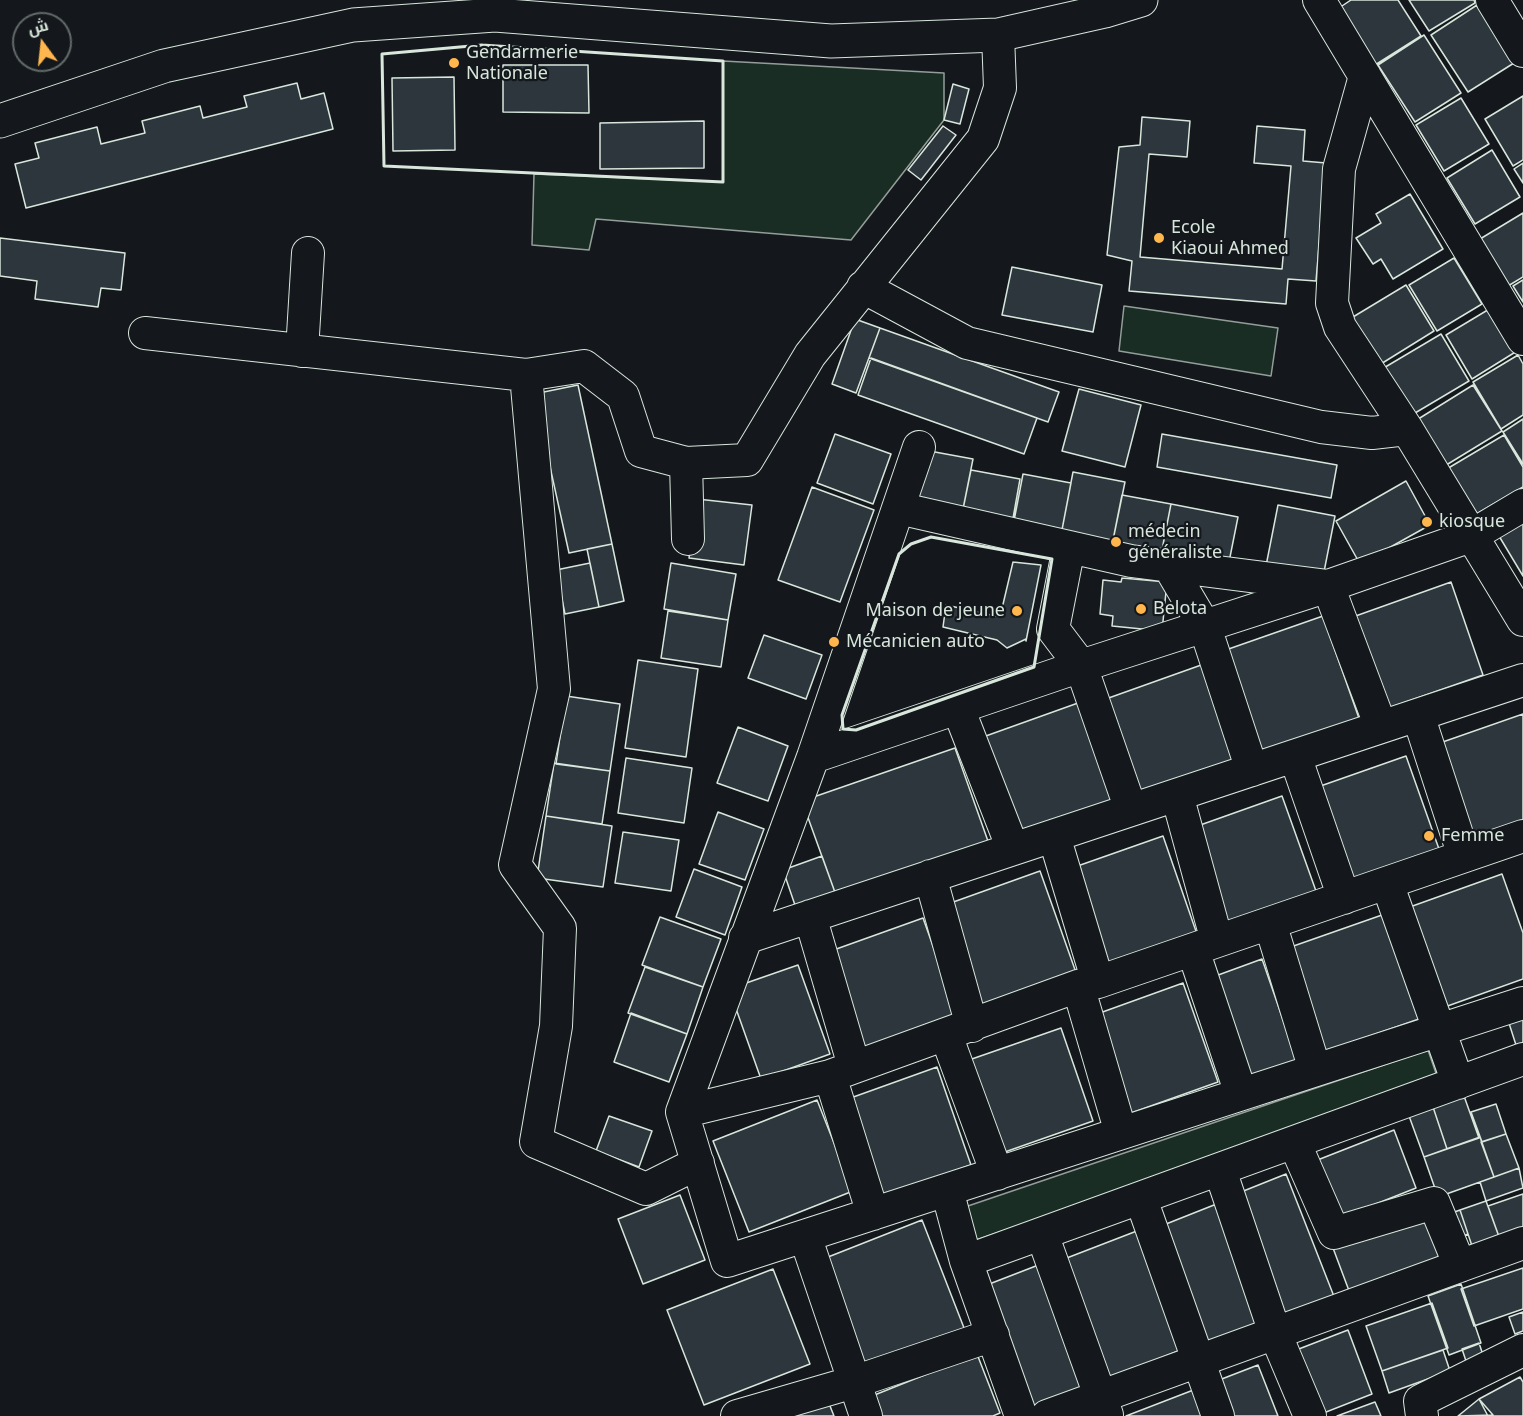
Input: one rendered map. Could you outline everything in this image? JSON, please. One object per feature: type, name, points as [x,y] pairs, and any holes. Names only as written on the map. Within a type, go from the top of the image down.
[{"type":"main road","points":[[0,121],[164,66],[353,25],[495,15],[831,41],[998,35],[1105,11],[1141,0]]},
{"type":"street","points":[[1319,0],[1523,339]]},
{"type":"street","points":[[1492,0],[1523,51]]},
{"type":"street","points":[[145,333],[526,375],[584,366],[622,396],[640,452],[686,463],[747,460],[810,356],[983,139],[999,88],[998,35]]},
{"type":"street","points":[[1365,76],[1339,170],[1332,303],[1340,327],[1407,429],[1523,620]]},
{"type":"street","points":[[302,351],[308,254]]},
{"type":"street","points":[[863,287],[967,343],[1321,427],[1372,433],[1407,429]]},
{"type":"street","points":[[526,375],[554,689],[515,865],[560,928],[556,1026],[536,1142],[646,1189],[698,1163]]},
{"type":"street","points":[[919,447],[813,758],[682,1112],[728,1261],[1523,1003]]},
{"type":"street","points":[[686,463],[688,539]]},
{"type":"street","points":[[813,758],[1471,536],[1523,505]]},
{"type":"street","points":[[898,508],[1131,561],[1328,586]]},
{"type":"street","points":[[1069,547],[1053,629],[1081,666],[1131,810]]},
{"type":"street","points":[[1169,566],[1205,627],[1252,770]]},
{"type":"street","points":[[1328,586],[1381,728]]},
{"type":"street","points":[[745,938],[1523,680]]},
{"type":"street","points":[[958,708],[1013,849]]},
{"type":"street","points":[[1418,715],[1464,856]]},
{"type":"street","points":[[1295,756],[1344,898]]},
{"type":"street","points":[[1177,795],[1205,945],[1241,1094]]},
{"type":"street","points":[[1054,836],[1121,1133]]},
{"type":"street","points":[[682,1112],[842,1071],[1088,984],[1464,856],[1522,841]]},
{"type":"street","points":[[930,876],[959,1030],[997,1173]]},
{"type":"street","points":[[1387,883],[1458,1083]]},
{"type":"street","points":[[810,916],[873,1214]]},
{"type":"street","points":[[1270,923],[1316,1070]]},
{"type":"street","points":[[966,1261],[1294,1144],[1523,1059]]},
{"type":"street","points":[[1294,1144],[1334,1233],[1434,1203],[1460,1266]]},
{"type":"street","points":[[1220,1170],[1275,1333],[1310,1416]]},
{"type":"street","points":[[947,1190],[966,1261],[1021,1416]]},
{"type":"street","points":[[1141,1199],[1218,1416]]},
{"type":"street","points":[[1042,1234],[1104,1406]]},
{"type":"street","points":[[805,1236],[866,1416]]},
{"type":"street","points":[[1047,1416],[1104,1406],[1198,1361],[1523,1243]]},
{"type":"street","points":[[737,1416],[854,1382],[993,1335]]},
{"type":"street","points":[[1422,1416],[1420,1401],[1523,1350]]},
{"type":"green space","points":[[723,61],[944,73],[944,120],[851,240],[596,219],[589,250],[532,245],[534,174],[723,182]]},
{"type":"green space","points":[[1124,306],[1278,328],[1271,376],[1119,351]]},
{"type":"green space","points":[[1428,1050],[1439,1082],[976,1240],[965,1207]]},
{"type":"building","points":[[1351,0],[1398,0],[1421,36],[1375,65],[1339,8]]},
{"type":"building","points":[[1409,0],[1474,0],[1475,3],[1429,31]]},
{"type":"building","points":[[1477,5],[1514,63],[1468,92],[1431,35]]},
{"type":"building","points":[[1424,35],[1461,93],[1415,122],[1378,65]]},
{"type":"building","points":[[503,65],[588,65],[589,113],[503,112]]},
{"type":"building","points":[[454,77],[455,150],[393,151],[392,78]]},
{"type":"building","points":[[297,83],[301,99],[324,93],[333,129],[26,208],[15,164],[39,158],[35,143],[97,127],[101,144],[145,133],[142,121],[200,106],[203,118],[247,107],[244,96]]},
{"type":"building","points":[[953,84],[969,89],[960,124],[944,120]]},
{"type":"building","points":[[1523,96],[1523,160],[1513,166],[1485,119]]},
{"type":"building","points":[[1461,98],[1489,144],[1444,171],[1416,125]]},
{"type":"building","points":[[1142,117],[1190,121],[1187,157],[1149,154],[1140,257],[1282,269],[1291,166],[1254,163],[1257,126],[1305,130],[1303,161],[1326,163],[1316,281],[1288,279],[1286,304],[1129,291],[1132,261],[1107,255],[1119,147],[1140,145]]},
{"type":"building","points":[[704,121],[704,168],[600,169],[600,123]]},
{"type":"building","points":[[943,126],[956,135],[921,180],[908,170]]},
{"type":"building","points":[[1492,150],[1520,197],[1475,224],[1447,178]]},
{"type":"building","points":[[1523,163],[1523,183],[1514,169]]},
{"type":"building","points":[[1410,194],[1443,249],[1393,279],[1381,259],[1373,264],[1356,238],[1381,223],[1376,214]]},
{"type":"building","points":[[1523,213],[1523,277],[1508,286],[1480,239]]},
{"type":"building","points":[[0,238],[125,253],[121,290],[101,288],[98,307],[35,299],[37,281],[0,276]]},
{"type":"building","points":[[1454,258],[1482,304],[1437,331],[1409,285]]},
{"type":"building","points":[[1012,267],[1102,285],[1093,332],[1002,315]]},
{"type":"building","points":[[1523,280],[1523,302],[1513,286]]},
{"type":"building","points":[[1406,285],[1434,331],[1376,367],[1348,320]]},
{"type":"building","points":[[1491,308],[1517,351],[1472,379],[1446,335]]},
{"type":"building","points":[[855,319],[880,328],[856,393],[832,384]]},
{"type":"building","points":[[880,328],[1059,392],[1048,422],[869,358]]},
{"type":"building","points":[[1441,334],[1469,381],[1410,416],[1382,369]]},
{"type":"building","points":[[1518,355],[1523,364],[1523,415],[1501,429],[1473,382]]},
{"type":"building","points":[[871,358],[1037,418],[1024,454],[858,395]]},
{"type":"building","points":[[578,385],[612,544],[569,553],[534,394]]},
{"type":"building","points":[[1473,385],[1502,431],[1443,467],[1415,421]]},
{"type":"building","points":[[1079,389],[1141,405],[1125,467],[1062,451]]},
{"type":"building","points":[[1523,419],[1523,464],[1503,432]]},
{"type":"building","points":[[835,434],[891,454],[873,504],[817,483]]},
{"type":"building","points":[[1162,434],[1337,465],[1331,498],[1157,467]]},
{"type":"building","points":[[1504,435],[1523,467],[1523,487],[1473,516],[1445,470]]},
{"type":"building","points":[[924,450],[973,459],[962,514],[913,505]]},
{"type":"building","points":[[971,470],[1020,479],[1012,524],[962,514]]},
{"type":"building","points":[[1073,472],[1125,482],[1112,545],[1061,535]]},
{"type":"building","points":[[1023,474],[1071,483],[1061,535],[1013,526]]},
{"type":"building","points":[[1406,481],[1430,525],[1360,564],[1336,521]]},
{"type":"building","points":[[812,487],[874,510],[840,602],[778,580]]},
{"type":"building","points":[[1122,495],[1171,504],[1161,555],[1112,545]]},
{"type":"building","points":[[697,499],[752,505],[744,565],[689,558]]},
{"type":"building","points":[[1171,504],[1238,517],[1229,562],[1162,550]]},
{"type":"building","points":[[1278,505],[1335,516],[1322,582],[1265,571]]},
{"type":"building","points":[[1523,515],[1523,576],[1496,531]]},
{"type":"building","points":[[612,544],[624,601],[599,607],[587,549]]},
{"type":"building","name":"Maison de jeune","points":[[1013,562],[1041,565],[1026,641],[1026,639],[1007,648],[997,640],[943,627],[946,605],[1000,617]]},
{"type":"building","points":[[590,563],[599,607],[565,614],[556,570]]},
{"type":"building","points":[[671,563],[736,574],[728,620],[664,609]]},
{"type":"building","points":[[1122,578],[1167,582],[1162,631],[1112,626],[1113,616],[1100,614],[1103,580],[1121,582]]},
{"type":"building","points":[[1451,582],[1483,675],[1383,710],[1350,618]]},
{"type":"building","points":[[668,611],[728,620],[721,667],[661,658]]},
{"type":"building","points":[[1323,616],[1361,724],[1258,760],[1220,652]]},
{"type":"building","points":[[764,635],[822,655],[806,699],[748,678]]},
{"type":"building","points":[[638,660],[698,669],[686,757],[625,748]]},
{"type":"building","points":[[1204,664],[1238,762],[1138,798],[1103,700]]},
{"type":"building","points":[[566,696],[620,704],[610,771],[556,764]]},
{"type":"building","points":[[1078,703],[1114,802],[1017,836],[983,737]]},
{"type":"building","points":[[1523,714],[1523,822],[1471,839],[1437,744]]},
{"type":"building","points":[[738,727],[788,746],[768,801],[717,783]]},
{"type":"building","points":[[955,748],[989,844],[837,898],[802,801]]},
{"type":"building","points":[[1406,756],[1439,849],[1345,882],[1312,789]]},
{"type":"building","points":[[626,758],[692,768],[684,823],[618,813]]},
{"type":"building","points":[[554,763],[610,771],[602,824],[546,816]]},
{"type":"building","points":[[1282,796],[1316,891],[1223,924],[1189,829]]},
{"type":"building","points":[[718,812],[764,829],[745,880],[699,864]]},
{"type":"building","points":[[546,816],[612,826],[603,887],[537,878]]},
{"type":"building","points":[[623,832],[679,840],[671,891],[615,883]]},
{"type":"building","points":[[1163,836],[1199,940],[1106,973],[1069,869]]},
{"type":"building","points":[[822,856],[837,898],[797,911],[783,870]]},
{"type":"building","points":[[694,869],[742,887],[725,935],[676,917]]},
{"type":"building","points":[[1040,871],[1079,981],[983,1015],[945,905]]},
{"type":"building","points":[[1502,874],[1523,933],[1523,979],[1442,1008],[1407,908]]},
{"type":"building","points":[[1382,915],[1419,1019],[1321,1053],[1285,949]]},
{"type":"building","points":[[660,917],[721,939],[703,987],[642,965]]},
{"type":"building","points":[[923,918],[960,1022],[864,1056],[828,952]]},
{"type":"building","points":[[1262,959],[1298,1063],[1247,1082],[1210,978]]},
{"type":"building","points":[[798,965],[830,1054],[761,1079],[729,989]]},
{"type":"building","points":[[645,967],[703,987],[687,1034],[628,1013]]},
{"type":"building","points":[[1183,983],[1218,1082],[1131,1113],[1097,1014]]},
{"type":"building","points":[[1523,1012],[1523,1043],[1516,1045],[1507,1017]]},
{"type":"building","points":[[631,1013],[687,1034],[669,1082],[614,1062]]},
{"type":"building","points":[[1061,1028],[1093,1121],[1002,1153],[969,1060]]},
{"type":"building","points":[[937,1067],[971,1165],[880,1197],[845,1100]]},
{"type":"building","points":[[1464,1096],[1479,1138],[1447,1149],[1433,1107]]},
{"type":"building","points":[[817,1100],[853,1191],[749,1232],[713,1141]]},
{"type":"building","points":[[1496,1104],[1506,1134],[1482,1142],[1471,1112]]},
{"type":"building","points":[[1433,1107],[1447,1149],[1424,1157],[1409,1116]]},
{"type":"building","points":[[609,1116],[652,1131],[639,1167],[596,1151]]},
{"type":"building","points":[[1394,1130],[1416,1188],[1338,1219],[1315,1161]]},
{"type":"building","points":[[1506,1134],[1519,1168],[1494,1177],[1481,1142]]},
{"type":"building","points":[[1480,1137],[1494,1177],[1438,1197],[1424,1157]]},
{"type":"building","points":[[1519,1168],[1523,1188],[1486,1201],[1480,1182]]},
{"type":"building","points":[[1286,1174],[1335,1299],[1280,1321],[1231,1196]]},
{"type":"building","points":[[1523,1194],[1523,1238],[1502,1245],[1488,1206]]},
{"type":"building","points":[[680,1195],[705,1260],[643,1284],[618,1219]]},
{"type":"building","points":[[1486,1201],[1502,1245],[1475,1255],[1460,1210]]},
{"type":"building","points":[[1219,1203],[1267,1326],[1204,1350],[1156,1228]]},
{"type":"building","points":[[1460,1210],[1468,1234],[1458,1238],[1449,1214]]},
{"type":"building","points":[[1427,1211],[1446,1259],[1351,1296],[1333,1248]]},
{"type":"building","points":[[922,1220],[966,1333],[867,1371],[823,1259]]},
{"type":"building","points":[[1142,1229],[1188,1347],[1106,1380],[1059,1261]]},
{"type":"building","points":[[1041,1264],[1091,1393],[1029,1416],[979,1288]]},
{"type":"building","points":[[1523,1268],[1523,1309],[1474,1326],[1461,1289]]},
{"type":"building","points":[[773,1269],[810,1364],[704,1405],[667,1310]]},
{"type":"building","points":[[1461,1284],[1481,1343],[1449,1355],[1428,1296]]},
{"type":"building","points":[[1432,1303],[1448,1348],[1382,1371],[1366,1326]]},
{"type":"building","points":[[1523,1312],[1523,1331],[1515,1334],[1509,1317]]},
{"type":"building","points":[[1348,1330],[1372,1394],[1316,1416],[1291,1352]]},
{"type":"building","points":[[1479,1343],[1484,1358],[1467,1364],[1462,1349]]},
{"type":"building","points":[[1443,1350],[1450,1371],[1389,1393],[1382,1371]]},
{"type":"building","points":[[977,1354],[1000,1413],[993,1416],[874,1416],[867,1398]]},
{"type":"building","points":[[1258,1365],[1278,1416],[1228,1416],[1214,1382]]},
{"type":"building","points":[[1520,1377],[1523,1382],[1523,1416],[1488,1416],[1479,1399]]},
{"type":"building","points":[[1196,1389],[1207,1416],[1126,1416]]},
{"type":"building","points":[[1479,1399],[1493,1415],[1458,1416]]},
{"type":"building","points":[[828,1401],[834,1416],[789,1416]]},
{"type":"building","points":[[1375,1402],[1381,1416],[1337,1416]]},
{"type":"wall","points":[[482,45],[723,61],[723,182],[384,166],[382,54],[482,45]]},
{"type":"wall","points":[[931,537],[1052,559],[1034,667],[856,730],[843,729],[842,715],[899,554],[911,544],[931,537]]},
{"type":"place","name":"Gendarmerie Nationale","points":[[454,63]]},
{"type":"place","name":"Ecole Kiaoui Ahmed","points":[[1159,238]]},
{"type":"place","name":"kiosque","points":[[1427,522]]},
{"type":"place","name":"médecin généraliste","points":[[1116,542]]},
{"type":"place","name":"Belota","points":[[1141,609]]},
{"type":"place","name":"Maison de jeune","points":[[1017,611]]},
{"type":"place","name":"Mécanicien auto","points":[[834,642]]},
{"type":"place","name":"Femme","points":[[1429,836]]}]
